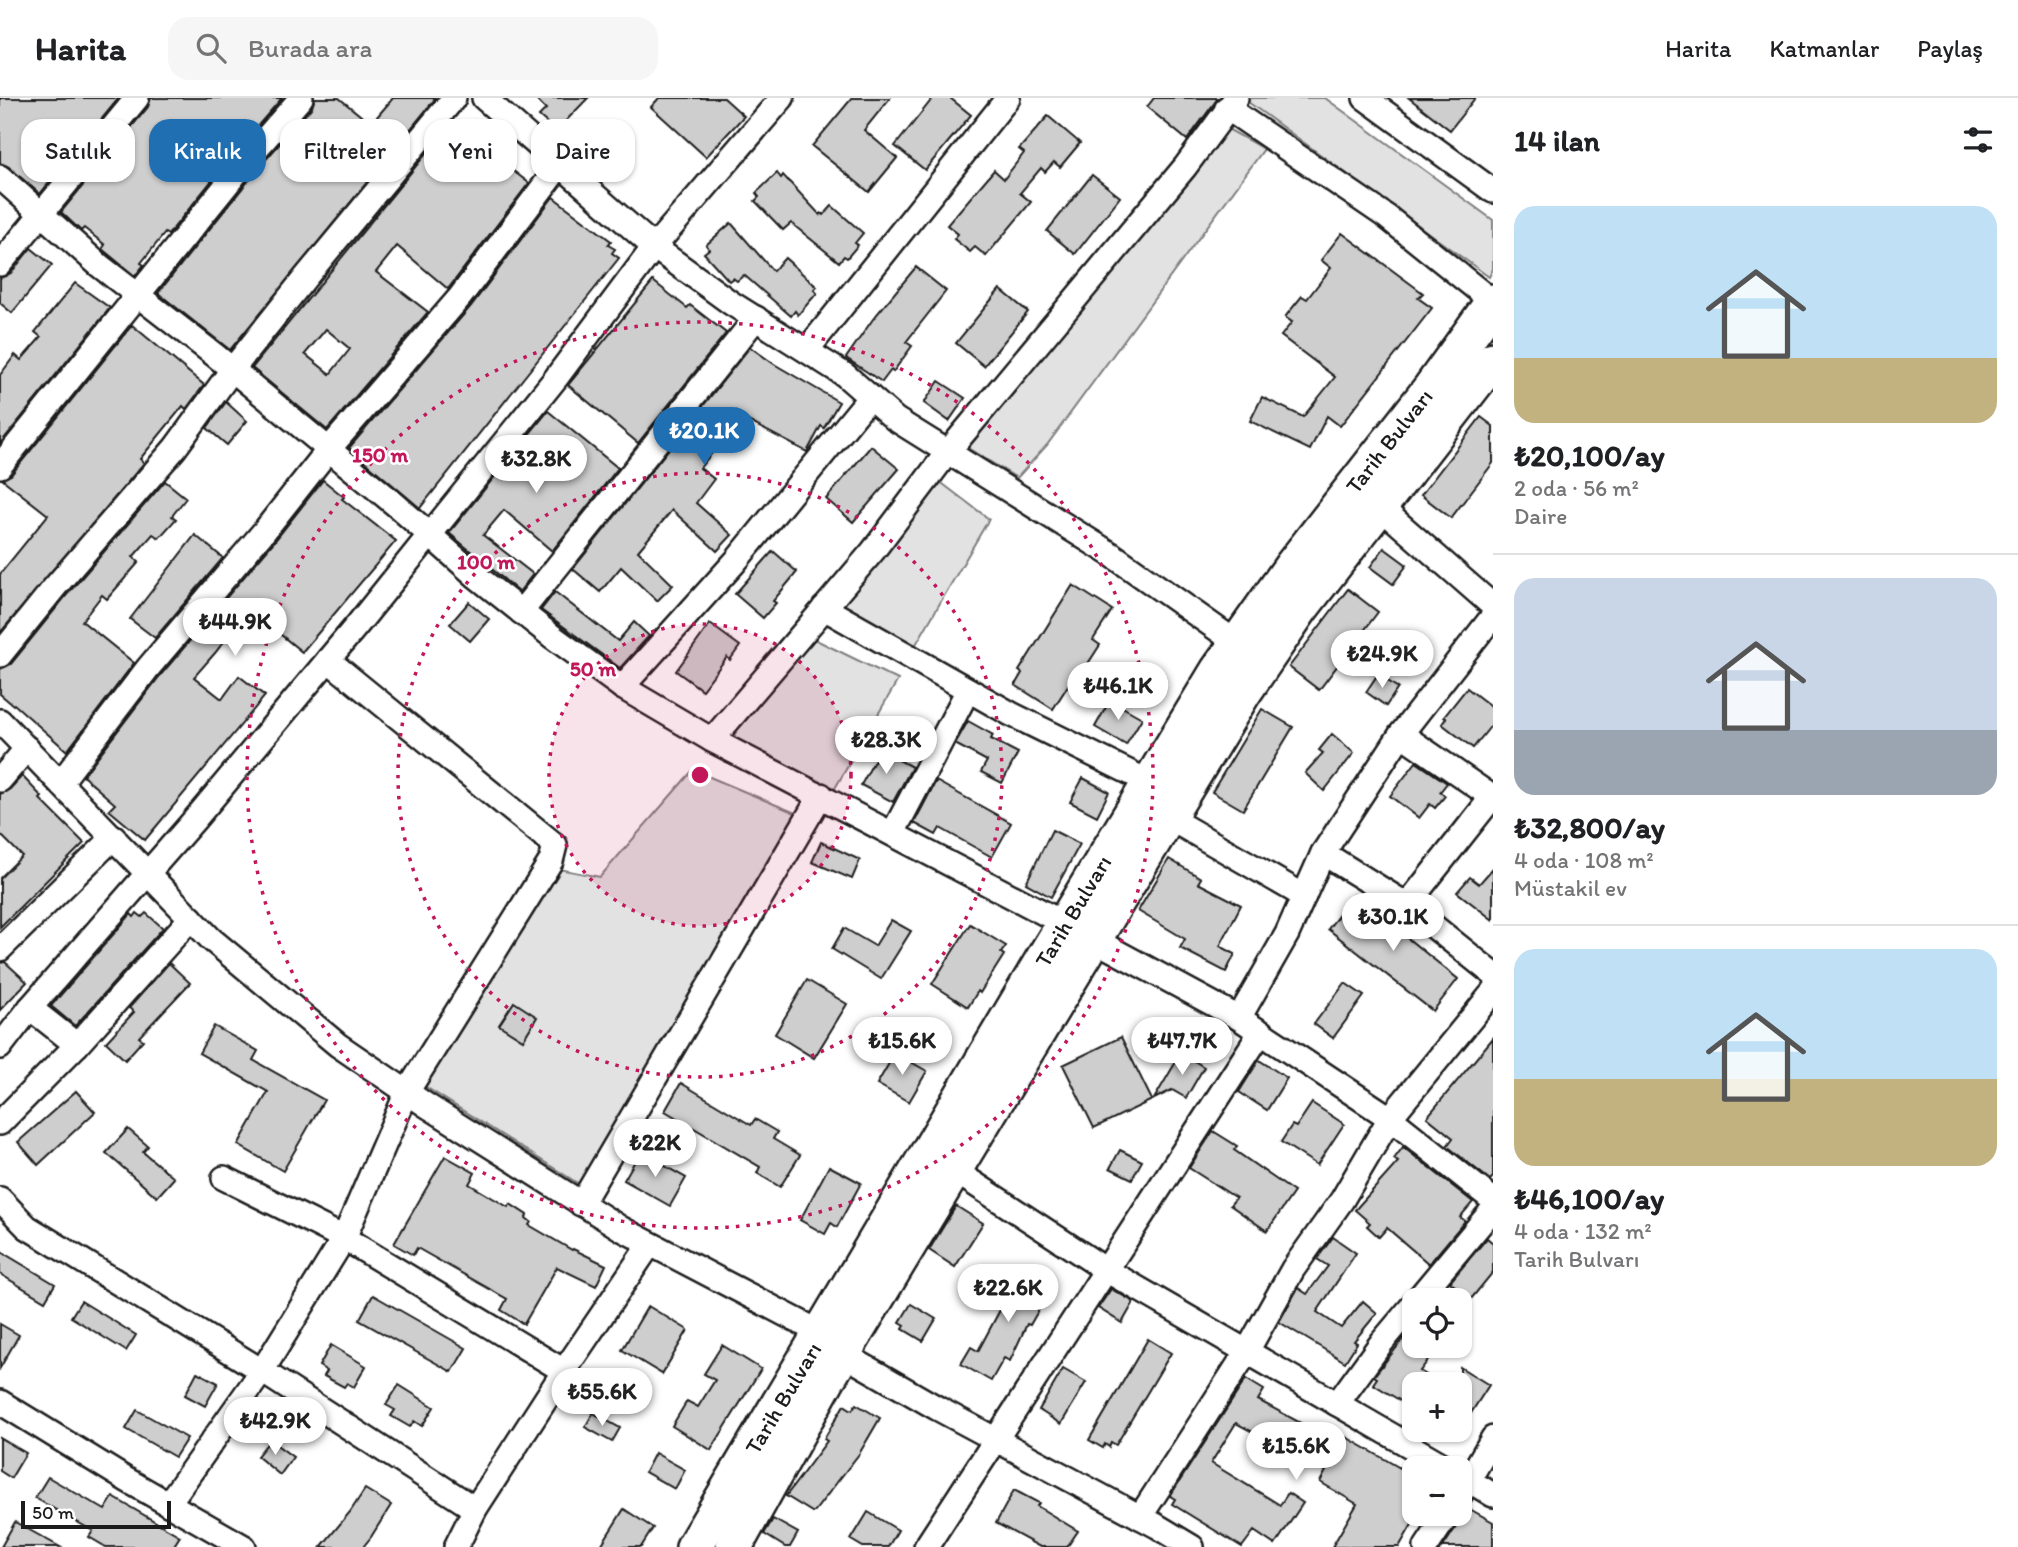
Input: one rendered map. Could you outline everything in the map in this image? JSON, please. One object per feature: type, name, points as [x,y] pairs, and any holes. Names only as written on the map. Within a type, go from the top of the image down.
[{"type":"main road","name":"Tarih Bulvarı","points":[[694,1547],[832,1344],[1079,931],[1151,783],[1218,671],[1292,566],[1431,388],[1493,302]]},
{"type":"main road","points":[[734,1547],[832,1344],[955,1171],[1079,931],[1169,818],[1243,693],[1300,609],[1493,360]]},
{"type":"street","points":[[0,264],[137,98]]},
{"type":"street","points":[[0,466],[250,156],[301,98]]},
{"type":"street","points":[[0,655],[54,588],[176,448],[232,370],[305,278],[454,98]]},
{"type":"street","points":[[484,98],[531,141]]},
{"type":"street","points":[[0,1047],[30,1008],[148,874],[328,660],[556,378],[654,247],[781,98]]},
{"type":"street","points":[[807,350],[1008,98]]},
{"type":"street","points":[[1365,98],[1493,191]]},
{"type":"street","points":[[712,740],[873,551],[947,453],[1185,167],[1232,103],[1387,217],[1493,302]]},
{"type":"street","points":[[0,177],[100,266],[329,449],[476,576],[622,687],[712,740],[1079,931],[1239,1018],[1390,1118],[1493,1200]]},
{"type":"street","points":[[61,782],[148,668],[329,449],[460,297],[547,182]]},
{"type":"street","points":[[578,182],[654,247],[756,318],[845,375],[895,419],[1111,554],[1237,643]]},
{"type":"street","points":[[521,612],[756,318]]},
{"type":"street","points":[[622,687],[734,562],[870,397]]},
{"type":"street","points":[[1380,507],[1493,606]]},
{"type":"street","points":[[824,608],[1011,714],[1151,783]]},
{"type":"street","points":[[1239,1018],[1287,934],[1323,853],[1401,734],[1493,616]]},
{"type":"street","points":[[169,1504],[262,1371],[344,1238],[407,1092],[551,861],[555,845],[328,660]]},
{"type":"street","points":[[893,833],[968,690]]},
{"type":"street","points":[[0,721],[191,918],[269,989],[328,1037],[407,1092],[581,1204],[650,1244],[1192,1547]]},
{"type":"street","points":[[1401,734],[1493,797],[1407,905]]},
{"type":"street","points":[[0,780],[27,748]]},
{"type":"street","points":[[581,1204],[821,795]]},
{"type":"street","points":[[1169,818],[1304,896]]},
{"type":"street","points":[[0,949],[114,837]]},
{"type":"street","points":[[1323,853],[1407,905],[1493,974]]},
{"type":"street","points":[[0,1124],[77,1045],[191,918]]},
{"type":"street","points":[[1140,1517],[1246,1353],[1293,1269],[1342,1200],[1390,1118],[1493,992]]},
{"type":"street","points":[[30,1008],[77,1045]]},
{"type":"street","points":[[926,1547],[1261,1032]]},
{"type":"street","points":[[955,1171],[1106,1270],[1427,1456]]},
{"type":"street","points":[[224,1178],[344,1238],[564,1371]]},
{"type":"street","points":[[0,1199],[27,1227],[262,1371],[475,1509]]},
{"type":"street","points":[[1427,1288],[1493,1209]]},
{"type":"street","points":[[456,1547],[475,1509],[650,1244]]},
{"type":"street","points":[[1337,1404],[1402,1318]]},
{"type":"street","points":[[0,1402],[240,1546]]},
{"type":"street","points":[[1472,1470],[1493,1438]]},
{"type":"street","points":[[1472,1487],[1493,1495]]},
{"type":"street","points":[[1426,1547],[1440,1526]]},
{"type":"shaded area","points":[[1251,98],[1325,98],[1493,220],[1493,269],[1489,277],[1248,102]]},
{"type":"shaded area","points":[[1226,128],[1264,149],[1047,445],[1017,478],[966,447]]},
{"type":"shaded area","points":[[939,481],[989,519],[915,646],[841,606]]},
{"type":"shaded area","points":[[810,637],[898,680],[834,790],[730,738]]},
{"type":"shaded area","points":[[693,770],[805,817],[579,1184],[421,1084],[554,868],[600,877]]},
{"type":"building","points":[[0,98],[119,98],[102,119],[21,119],[21,177],[0,163]]},
{"type":"building","points":[[151,98],[282,98],[264,119],[149,119],[149,182],[211,182],[168,235],[165,233],[141,263],[144,265],[135,276],[102,249],[105,245],[84,228],[81,231],[61,212],[86,182],[135,182],[135,123],[148,107]]},
{"type":"building","points":[[315,98],[339,98],[365,119],[301,119],[312,107]]},
{"type":"building","points":[[393,98],[436,98],[410,130],[410,119],[375,119]]},
{"type":"building","points":[[535,98],[588,98],[568,119],[542,119],[539,116],[546,109]]},
{"type":"building","points":[[659,98],[724,98],[744,116],[706,157],[651,107]]},
{"type":"building","points":[[852,98],[890,98],[864,130],[897,158],[869,192],[812,146]]},
{"type":"building","points":[[933,98],[950,98],[971,115],[925,170],[895,146]]},
{"type":"building","points":[[1154,98],[1218,98],[1187,140],[1147,107]]},
{"type":"building","points":[[1409,98],[1475,98],[1450,130]]},
{"type":"building","points":[[1048,116],[1080,143],[1060,167],[1054,162],[1045,172],[1041,168],[1020,193],[1031,202],[986,256],[975,247],[970,252],[954,239],[958,234],[947,225],[994,170],[1004,179],[1024,153],[1019,149]]},
{"type":"building","points":[[280,143],[280,182],[367,182],[230,350],[158,293],[247,182],[266,182],[266,159]]},
{"type":"building","points":[[424,156],[424,182],[517,182],[517,174],[529,183],[448,289],[397,246],[376,272],[428,312],[327,430],[252,368],[403,182],[410,182],[410,173]],"holes":[[[326,329],[350,349],[330,374],[305,354]]]},
{"type":"building","points":[[777,173],[781,178],[783,175],[820,215],[824,215],[832,206],[863,233],[855,243],[858,245],[847,258],[844,256],[839,262],[791,223],[783,230],[755,201],[759,197],[756,193]]},
{"type":"building","points":[[1092,175],[1120,197],[1075,254],[1047,231]]},
{"type":"building","points":[[26,182],[50,182],[40,194]]},
{"type":"building","points":[[553,197],[611,241],[608,245],[615,249],[612,253],[619,258],[420,508],[349,448],[471,306]]},
{"type":"building","points":[[731,223],[773,271],[785,258],[817,287],[814,290],[817,293],[798,315],[795,311],[791,316],[744,275],[737,281],[733,278],[729,281],[704,253],[709,249],[706,245]]},
{"type":"building","points":[[1342,233],[1423,293],[1418,298],[1432,308],[1340,426],[1327,416],[1310,450],[1250,421],[1262,397],[1303,417],[1335,377],[1281,336],[1292,322],[1285,317],[1302,296],[1307,299],[1331,268],[1321,260]]},
{"type":"building","points":[[31,248],[52,265],[12,313],[0,303],[0,278],[11,273]]},
{"type":"building","points":[[916,267],[946,291],[906,342],[912,346],[882,382],[846,358],[873,319]]},
{"type":"building","points":[[653,281],[687,308],[690,305],[726,333],[638,443],[568,385]]},
{"type":"building","points":[[75,283],[110,308],[0,444],[0,375],[15,355],[21,360],[41,337],[35,332]]},
{"type":"building","points":[[1000,289],[1028,312],[984,366],[956,343]]},
{"type":"building","points":[[132,325],[204,385],[186,409],[183,406],[140,459],[144,463],[0,633],[0,574],[48,515],[2,479],[11,475]]},
{"type":"building","points":[[750,347],[839,402],[824,428],[821,426],[807,452],[744,419],[736,411],[712,437],[720,443],[700,468],[714,479],[696,503],[732,535],[717,551],[672,510],[638,551],[673,585],[657,601],[621,567],[600,592],[573,569]]},
{"type":"building","points":[[939,381],[965,398],[949,421],[924,403]]},
{"type":"building","points":[[226,402],[247,421],[227,445],[207,428]]},
{"type":"building","points":[[548,411],[618,468],[552,551],[504,510],[483,535],[533,574],[519,592],[449,533]]},
{"type":"building","points":[[1481,417],[1493,426],[1493,463],[1451,518],[1421,495]]},
{"type":"building","points":[[871,446],[899,469],[853,522],[826,499]]},
{"type":"building","points":[[323,480],[344,497],[342,499],[396,541],[302,652],[259,617],[256,621],[246,613],[194,677],[222,699],[239,676],[265,696],[145,840],[109,810],[115,804],[83,776],[159,677]]},
{"type":"building","points":[[165,481],[186,498],[172,516],[176,519],[159,538],[153,534],[133,557],[139,562],[107,599],[102,595],[82,621],[134,663],[67,751],[0,694],[0,669],[11,664]]},
{"type":"building","points":[[195,535],[223,558],[155,638],[130,619]]},
{"type":"building","points":[[1384,548],[1407,565],[1393,584],[1370,567]]},
{"type":"building","points":[[773,551],[797,572],[763,618],[735,594]]},
{"type":"building","points":[[1073,585],[1112,610],[1093,640],[1100,645],[1078,679],[1074,676],[1053,709],[1015,685],[1022,673],[1019,671]]},
{"type":"building","points":[[1348,589],[1378,612],[1319,690],[1289,667]]},
{"type":"building","points":[[555,592],[618,641],[634,622],[649,636],[620,668],[541,610]]},
{"type":"building","points":[[469,602],[489,619],[470,641],[450,624]]},
{"type":"building","points":[[710,624],[740,646],[730,660],[727,657],[702,690],[676,671]]},
{"type":"building","points":[[1378,674],[1398,688],[1386,706],[1366,692]]},
{"type":"building","points":[[1467,688],[1493,708],[1493,723],[1473,748],[1442,724],[1446,718],[1444,717]]},
{"type":"building","points":[[1110,700],[1142,718],[1126,745],[1095,727]]},
{"type":"building","points":[[1262,709],[1293,727],[1243,810],[1212,792]]},
{"type":"building","points":[[968,721],[993,735],[991,739],[1018,753],[1002,783],[981,772],[987,761],[955,744]]},
{"type":"building","points":[[1332,734],[1354,753],[1324,791],[1305,773],[1323,753],[1319,750]]},
{"type":"building","points":[[880,750],[912,767],[893,802],[861,785]]},
{"type":"building","points":[[1416,762],[1447,783],[1440,792],[1445,796],[1435,808],[1430,804],[1419,818],[1390,796]]},
{"type":"building","points":[[22,776],[42,797],[40,799],[84,843],[0,927],[0,878],[22,856],[0,834],[0,794],[10,789]]},
{"type":"building","points":[[1083,778],[1109,792],[1097,816],[1070,802]]},
{"type":"building","points":[[936,781],[1011,823],[992,857],[940,828],[936,835],[914,823]]},
{"type":"building","points":[[1052,830],[1080,844],[1051,897],[1026,883]]},
{"type":"building","points":[[821,842],[860,860],[852,879],[812,862]]},
{"type":"building","points":[[1169,859],[1201,878],[1198,883],[1241,905],[1220,946],[1235,954],[1226,972],[1180,948],[1185,939],[1138,911]]},
{"type":"building","points":[[1493,868],[1493,920],[1457,892],[1470,877],[1479,884]]},
{"type":"building","points":[[1354,895],[1458,979],[1433,1011],[1328,929]]},
{"type":"building","points":[[137,913],[142,917],[146,913],[163,928],[75,1026],[51,1006],[131,914],[134,917]]},
{"type":"building","points":[[891,920],[911,931],[881,979],[832,949],[844,928],[875,946]]},
{"type":"building","points":[[970,924],[1006,946],[1001,953],[1004,955],[968,1007],[932,984]]},
{"type":"building","points":[[5,962],[27,982],[0,1010],[0,963]]},
{"type":"building","points":[[169,963],[190,983],[139,1037],[143,1040],[125,1060],[106,1042],[134,1012],[129,1008]]},
{"type":"building","points":[[807,980],[847,1004],[814,1058],[775,1034]]},
{"type":"building","points":[[1345,983],[1364,996],[1333,1038],[1314,1024]]},
{"type":"building","points":[[514,1002],[537,1017],[523,1040],[499,1025]]},
{"type":"building","points":[[214,1026],[258,1051],[253,1060],[324,1100],[283,1171],[238,1145],[268,1092],[199,1053]]},
{"type":"building","points":[[1121,1037],[1152,1100],[1094,1128],[1063,1065]]},
{"type":"building","points":[[1493,1038],[1493,1177],[1490,1180],[1447,1146],[1453,1138],[1427,1117]]},
{"type":"building","points":[[895,1053],[927,1071],[909,1102],[877,1084]]},
{"type":"building","points":[[1183,1054],[1204,1067],[1186,1098],[1172,1090],[1154,1099],[1177,1060],[1179,1061]]},
{"type":"building","points":[[1259,1060],[1287,1078],[1267,1110],[1239,1092]]},
{"type":"building","points":[[681,1083],[751,1125],[755,1119],[777,1132],[773,1139],[800,1155],[780,1187],[757,1173],[760,1167],[665,1111]]},
{"type":"building","points":[[76,1091],[95,1112],[38,1165],[18,1142]]},
{"type":"building","points":[[1312,1103],[1344,1124],[1317,1165],[1281,1142],[1292,1125],[1296,1127]]},
{"type":"building","points":[[128,1129],[148,1146],[143,1152],[174,1178],[157,1197],[106,1153]]},
{"type":"building","points":[[1213,1131],[1237,1146],[1234,1150],[1294,1192],[1267,1231],[1230,1205],[1236,1198],[1189,1168]]},
{"type":"building","points":[[1403,1147],[1473,1202],[1460,1217],[1465,1221],[1429,1264],[1387,1228],[1379,1237],[1367,1226],[1370,1223],[1355,1210],[1398,1162],[1394,1159]]},
{"type":"building","points":[[1120,1150],[1142,1161],[1132,1179],[1110,1168]]},
{"type":"building","points":[[640,1152],[686,1178],[670,1206],[624,1180]]},
{"type":"building","points":[[445,1156],[475,1173],[469,1184],[527,1215],[526,1218],[531,1222],[529,1225],[572,1250],[606,1265],[596,1286],[557,1267],[524,1324],[501,1310],[507,1299],[417,1248],[413,1255],[394,1244]]},
{"type":"building","points":[[829,1166],[861,1183],[837,1227],[831,1223],[825,1234],[800,1220]]},
{"type":"building","points":[[956,1206],[983,1223],[955,1267],[929,1250]]},
{"type":"building","points":[[1333,1237],[1356,1253],[1317,1312],[1341,1328],[1363,1301],[1377,1313],[1354,1341],[1357,1343],[1345,1362],[1279,1322],[1298,1288],[1307,1294],[1328,1266],[1317,1259]]},
{"type":"building","points":[[1487,1238],[1493,1243],[1493,1272],[1472,1298],[1472,1288],[1457,1288],[1450,1282]]},
{"type":"building","points":[[0,1251],[55,1284],[45,1301],[0,1274]]},
{"type":"building","points":[[1019,1264],[1048,1280],[1036,1301],[1042,1304],[1030,1325],[1027,1324],[1010,1361],[1004,1358],[991,1381],[961,1364],[971,1347],[978,1351],[1015,1282],[1010,1280]]},
{"type":"building","points":[[1111,1289],[1134,1302],[1122,1323],[1098,1308]]},
{"type":"building","points":[[373,1295],[466,1348],[452,1372],[359,1320]]},
{"type":"building","points":[[81,1301],[136,1335],[126,1351],[71,1317]]},
{"type":"building","points":[[911,1304],[936,1319],[923,1341],[903,1329],[905,1325],[900,1322]]},
{"type":"building","points":[[648,1306],[688,1330],[662,1374],[622,1350]]},
{"type":"building","points":[[0,1324],[19,1335],[0,1368]]},
{"type":"building","points":[[1148,1339],[1171,1353],[1116,1445],[1111,1442],[1109,1447],[1105,1444],[1103,1448],[1089,1440]]},
{"type":"building","points":[[1402,1341],[1402,1358],[1430,1358],[1422,1372],[1402,1372],[1402,1402],[1373,1384],[1377,1378],[1374,1376]]},
{"type":"building","points":[[331,1345],[366,1366],[354,1387],[347,1383],[344,1387],[324,1376],[327,1371],[319,1366]]},
{"type":"building","points":[[722,1345],[761,1369],[711,1450],[672,1426],[687,1401],[698,1407],[715,1380],[704,1374]]},
{"type":"building","points":[[1063,1369],[1086,1382],[1061,1424],[1039,1410]]},
{"type":"building","points":[[197,1372],[218,1383],[205,1406],[185,1395]]},
{"type":"building","points":[[1472,1374],[1489,1385],[1472,1411]]},
{"type":"building","points":[[1246,1379],[1264,1390],[1258,1400],[1341,1445],[1346,1437],[1402,1469],[1402,1526],[1411,1526],[1399,1547],[1332,1547],[1357,1504],[1320,1482],[1326,1471],[1236,1423],[1211,1463],[1280,1505],[1288,1493],[1303,1503],[1275,1545],[1254,1531],[1242,1547],[1172,1504],[1175,1499],[1170,1496]]},
{"type":"building","points":[[399,1385],[434,1407],[422,1426],[414,1421],[410,1427],[391,1416],[395,1410],[386,1405]]},
{"type":"building","points":[[856,1404],[880,1418],[859,1454],[812,1512],[786,1496],[827,1441],[824,1439],[844,1405],[852,1410]]},
{"type":"building","points":[[137,1410],[187,1438],[175,1457],[126,1429]]},
{"type":"building","points":[[593,1413],[620,1428],[612,1442],[585,1427]]},
{"type":"building","points":[[0,1438],[26,1453],[11,1478],[0,1471]]},
{"type":"building","points":[[270,1440],[293,1457],[280,1475],[257,1456]]},
{"type":"building","points":[[655,1453],[685,1470],[675,1489],[645,1472]]},
{"type":"building","points":[[48,1477],[105,1510],[113,1497],[180,1536],[173,1547],[106,1547],[89,1537],[93,1531],[35,1498]]},
{"type":"building","points":[[365,1489],[391,1505],[371,1537],[363,1547],[321,1547],[350,1512]]},
{"type":"building","points":[[1014,1490],[1039,1503],[1037,1506],[1078,1531],[1067,1547],[1040,1547],[996,1523]]},
{"type":"building","points":[[624,1509],[653,1528],[641,1547],[600,1547]]},
{"type":"building","points":[[1472,1510],[1493,1522],[1493,1547],[1443,1547],[1457,1526],[1472,1526]]},
{"type":"building","points":[[868,1512],[898,1530],[888,1547],[863,1547],[851,1540]]},
{"type":"building","points":[[773,1519],[798,1533],[790,1547],[785,1547],[764,1534]]},
{"type":"building","points":[[15,1522],[60,1547],[1,1547]]}]
